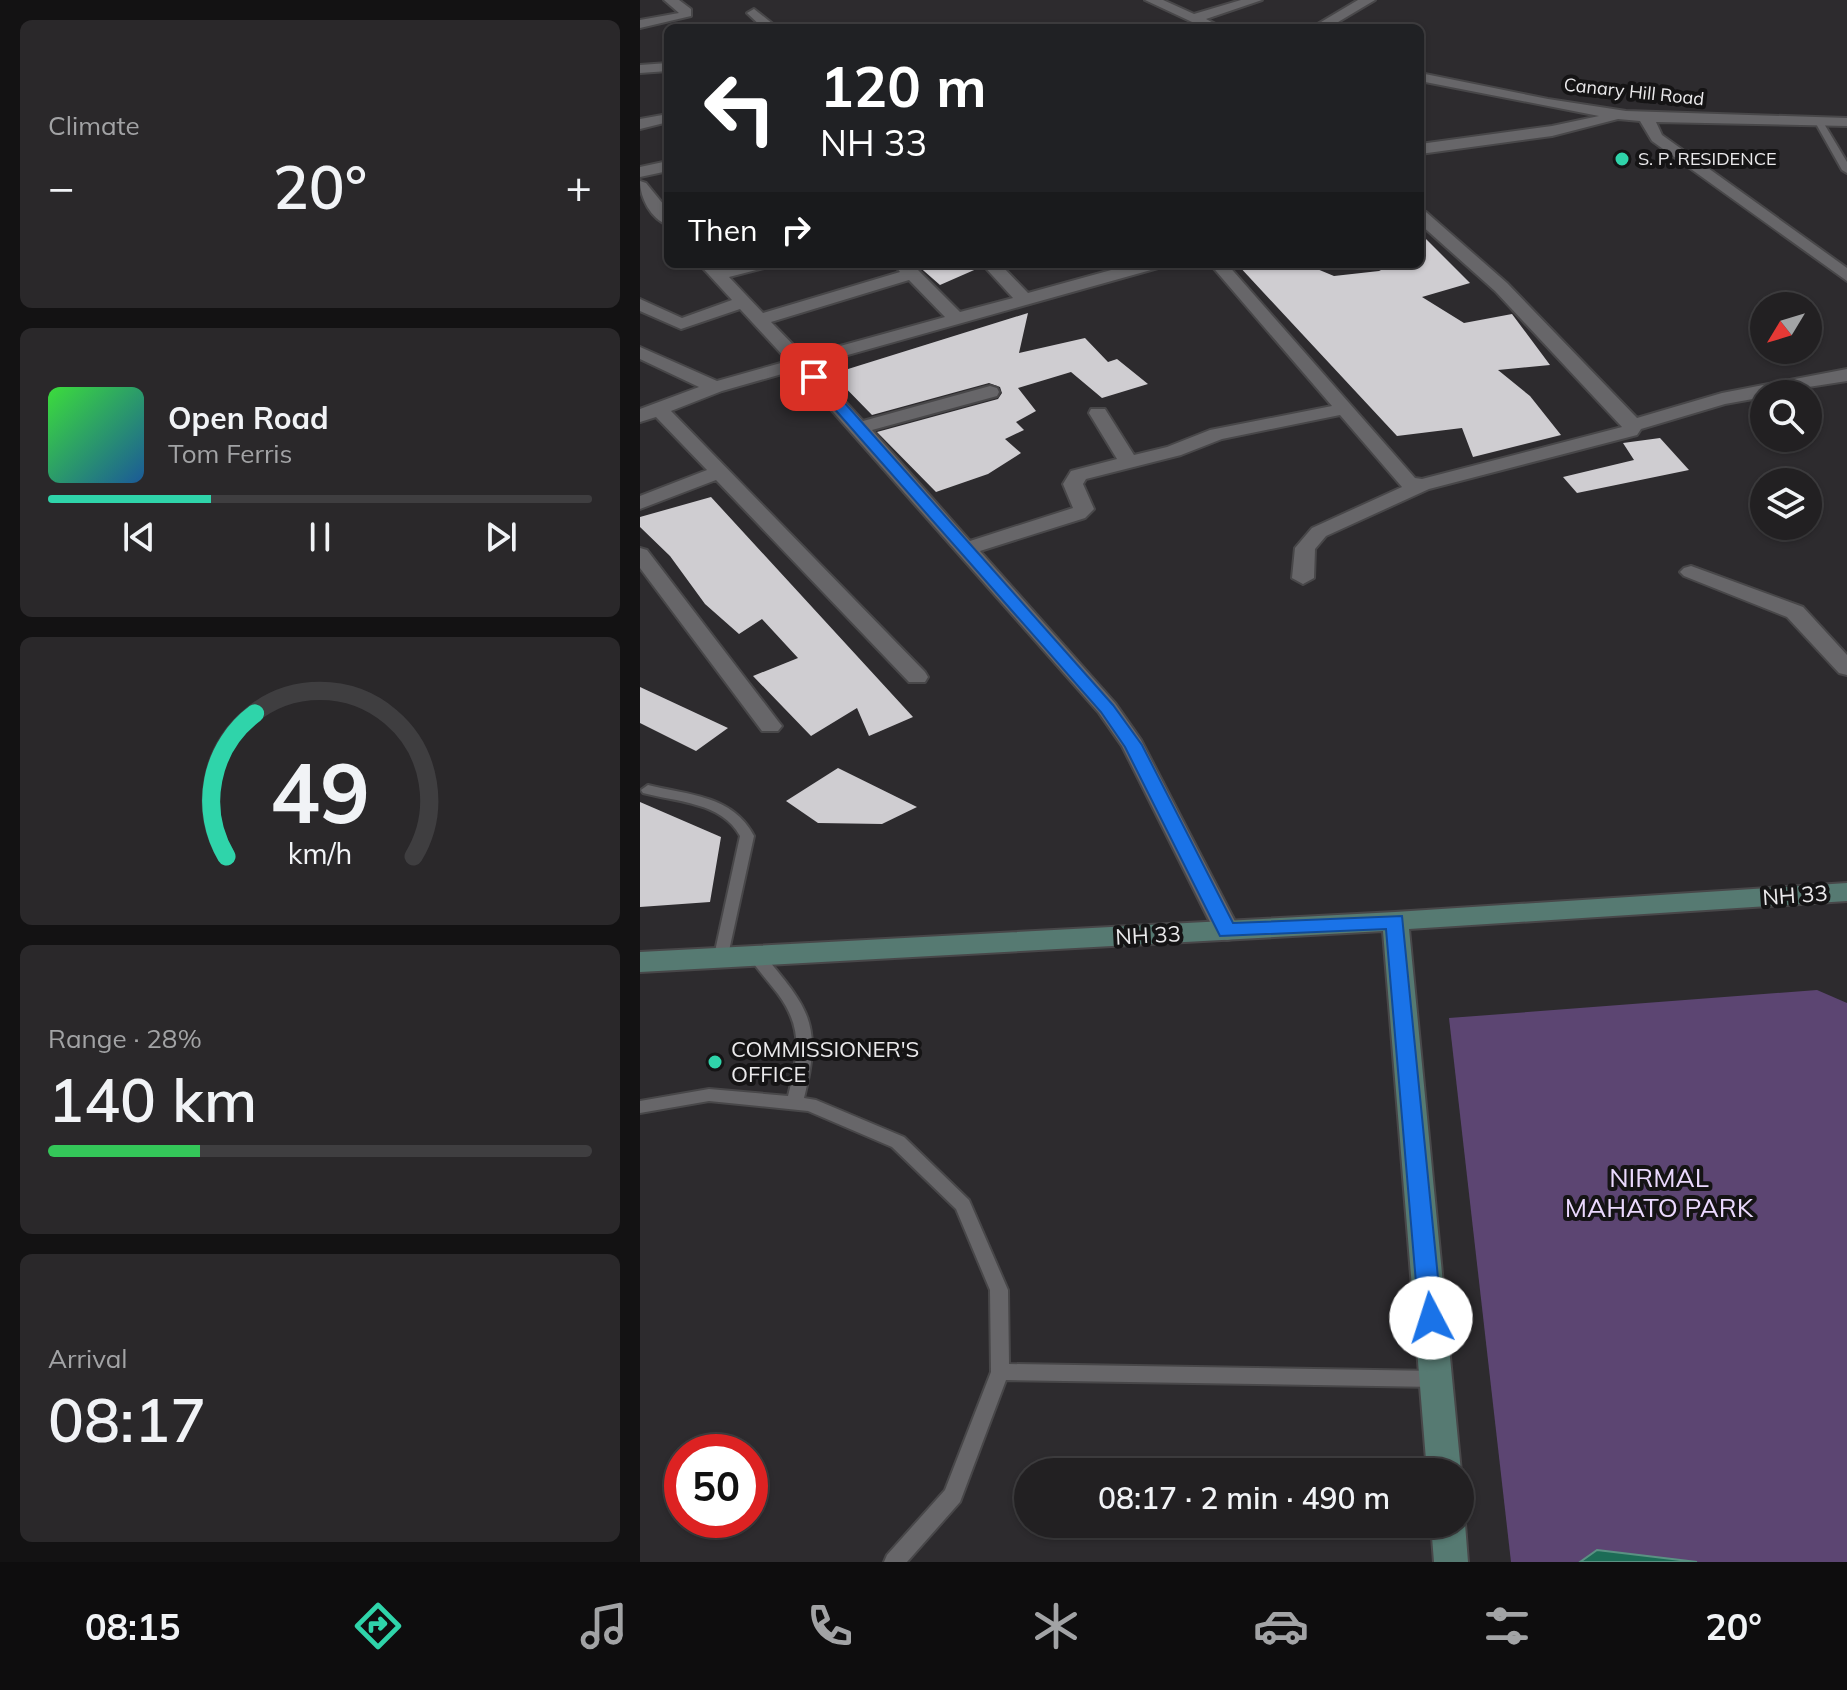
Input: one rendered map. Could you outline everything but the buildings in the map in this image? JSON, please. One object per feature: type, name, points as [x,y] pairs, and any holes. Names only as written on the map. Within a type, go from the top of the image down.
[{"type":"main road","name":"NH 33","points":[[640,962],[1227,931],[1847,892]]},
{"type":"main road","points":[[1395,921],[1443,1458]]},
{"type":"main road","points":[[1449,1538],[1451,1562]]},
{"type":"street","points":[[640,24],[684,16],[686,12],[671,0]]},
{"type":"street","points":[[1152,0],[1207,24]]},
{"type":"street","points":[[1194,18],[1255,0]]},
{"type":"street","points":[[1325,24],[1368,0]]},
{"type":"street","points":[[754,13],[766,24]]},
{"type":"street","points":[[640,69],[664,67]]},
{"type":"street","name":"Canary Hill Road","points":[[1424,78],[1568,107],[1627,115],[1847,122]]},
{"type":"street","points":[[1424,148],[1552,131],[1627,115]]},
{"type":"street","points":[[1647,115],[1649,127],[1657,138],[1847,276]]},
{"type":"street","points":[[640,124],[664,119]]},
{"type":"street","points":[[640,172],[664,167]]},
{"type":"street","points":[[640,186],[664,215]]},
{"type":"street","points":[[1424,219],[1501,287],[1633,425]]},
{"type":"street","points":[[994,268],[1025,300]]},
{"type":"street","points":[[1095,268],[1106,277]]},
{"type":"street","points":[[917,677],[719,472],[649,412],[715,387],[1138,268]]},
{"type":"street","points":[[1221,268],[1405,481],[1422,485]]},
{"type":"street","points":[[712,269],[800,362],[1107,708],[1133,745],[1227,931]]},
{"type":"street","points":[[758,320],[907,269],[957,319]]},
{"type":"street","points":[[640,304],[681,324],[741,303]]},
{"type":"street","points":[[640,352],[715,387]]},
{"type":"street","points":[[1303,578],[1305,548],[1319,532],[1422,485],[1623,434],[1633,425],[1722,399],[1847,375]]},
{"type":"street","points":[[859,428],[990,392]]},
{"type":"street","points":[[966,549],[1078,514],[1084,509],[1074,479],[1086,472],[1174,451],[1226,432],[1344,409]]},
{"type":"street","points":[[1098,413],[1128,462]]},
{"type":"street","points":[[640,503],[719,472]]},
{"type":"street","points":[[640,555],[770,726]]},
{"type":"street","points":[[1691,572],[1795,612],[1847,668]]},
{"type":"lane","points":[[1819,122],[1847,170]]},
{"type":"lane","points":[[648,790],[727,811],[742,822],[747,836],[722,956]]},
{"type":"lane","points":[[755,954],[789,995],[803,1021],[808,1043],[794,1104]]},
{"type":"lane","points":[[640,1107],[709,1095],[810,1105],[898,1142],[963,1205],[999,1290],[1000,1372],[953,1496],[894,1562]]},
{"type":"lane","points":[[1000,1372],[1436,1379]]},
{"type":"green space","name":"NIRMAL MAHATO PARK","points":[[1817,990],[1847,1003],[1847,1562],[1511,1562],[1449,1018]]},
{"type":"shaded area","points":[[1597,1550],[1697,1562],[1580,1562]]},
{"type":"place","name":"S. P. RESIDENCE","points":[[1622,159]]},
{"type":"place","name":"COMMISSIONER'S OFFICE","points":[[715,1062]]},
{"type":"route","points":[[814,377],[1107,708],[1133,745],[1227,931],[1395,921],[1431,1318]]}]
